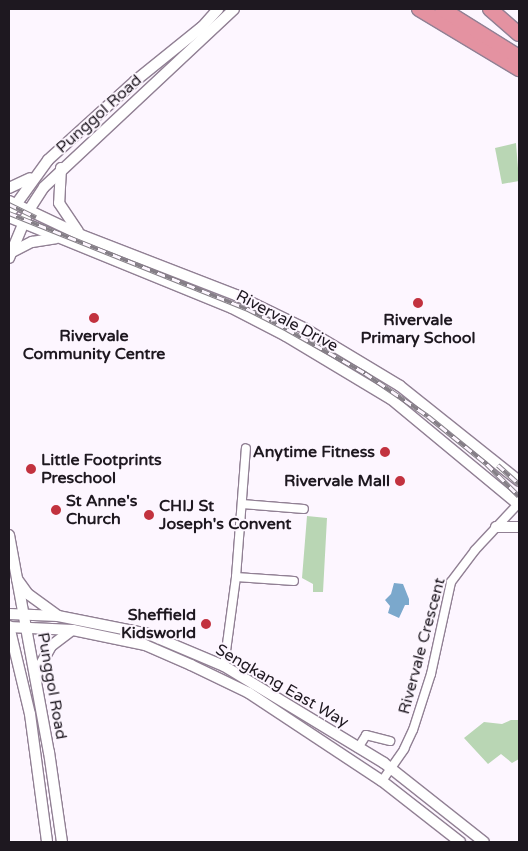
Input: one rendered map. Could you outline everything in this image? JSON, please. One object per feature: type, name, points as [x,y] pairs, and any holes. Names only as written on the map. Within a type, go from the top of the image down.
[{"type":"highway","points":[[419,9],[519,69]]},
{"type":"highway","points":[[433,9],[455,31]]},
{"type":"highway","points":[[442,9],[519,57]]},
{"type":"highway","points":[[490,9],[519,34]]},
{"type":"main road","name":"Punggol Road","points":[[9,216],[12,202],[34,176],[135,81],[202,26],[218,9]]},
{"type":"main road","name":"Punggol Road","points":[[9,256],[28,210],[61,168],[234,9]]},
{"type":"main road","points":[[61,168],[62,210],[81,235]]},
{"type":"main road","points":[[9,188],[34,176]]},
{"type":"main road","name":"Rivervale Drive","points":[[12,202],[81,235],[236,295],[304,328],[400,386],[519,481]]},
{"type":"main road","name":"Rivervale Drive","points":[[9,216],[232,308],[360,378],[417,418],[519,504]]},
{"type":"main road","points":[[9,256],[32,242],[60,237]]},
{"type":"main road","points":[[496,527],[519,527]]},
{"type":"main road","name":"Punggol Road","points":[[9,535],[15,576],[35,675],[62,842]]},
{"type":"main road","points":[[15,576],[28,594],[58,616]]},
{"type":"main road","name":"Sengkang East Way","points":[[9,614],[58,616],[148,634],[224,666],[392,769],[484,842]]},
{"type":"main road","name":"Punggol Road","points":[[9,627],[30,714],[47,842]]},
{"type":"main road","name":"Sengkang East Way","points":[[9,627],[73,630],[145,645],[200,669],[249,693],[382,781],[460,842]]},
{"type":"main road","points":[[35,675],[51,646],[73,630]]},
{"type":"main road","points":[[9,658],[20,678]]},
{"type":"street","points":[[224,666],[236,577],[246,448]]},
{"type":"street","points":[[242,504],[304,509]]},
{"type":"street","name":"Rivervale Crescent","points":[[382,781],[392,769],[413,730],[426,690],[451,582],[458,570],[519,504]]},
{"type":"street","points":[[236,577],[294,581]]},
{"type":"street","points":[[358,748],[366,735],[390,742]]},
{"type":"green space","points":[[516,143],[519,181],[502,184],[495,148]]},
{"type":"green space","points":[[307,516],[327,518],[323,592],[313,592],[313,584],[302,578]]},
{"type":"green space","points":[[511,720],[519,720],[519,759],[512,763],[501,754],[488,764],[464,738],[484,722],[502,724]]},
{"type":"water","points":[[394,583],[403,584],[409,599],[409,605],[405,605],[399,618],[388,613],[390,606],[385,600],[391,594]]},
{"type":"railway","points":[[9,204],[36,217]]},
{"type":"railway","points":[[9,213],[248,309],[287,329],[365,373],[428,416],[487,464],[519,496]]},
{"type":"railway","points":[[498,465],[519,484]]},
{"type":"place","name":"Rivervale Primary School","points":[[418,303]]},
{"type":"place","name":"Rivervale Community Centre","points":[[94,318]]},
{"type":"place","name":"Anytime Fitness","points":[[385,452]]},
{"type":"place","name":"Little Footprints Preschool","points":[[31,469]]},
{"type":"place","name":"Rivervale Mall","points":[[400,481]]},
{"type":"place","name":"St Anne's Church","points":[[56,510]]},
{"type":"place","name":"CHIJ St Joseph's Convent","points":[[149,515]]},
{"type":"place","name":"Sheffield Kidsworld","points":[[206,624]]}]
